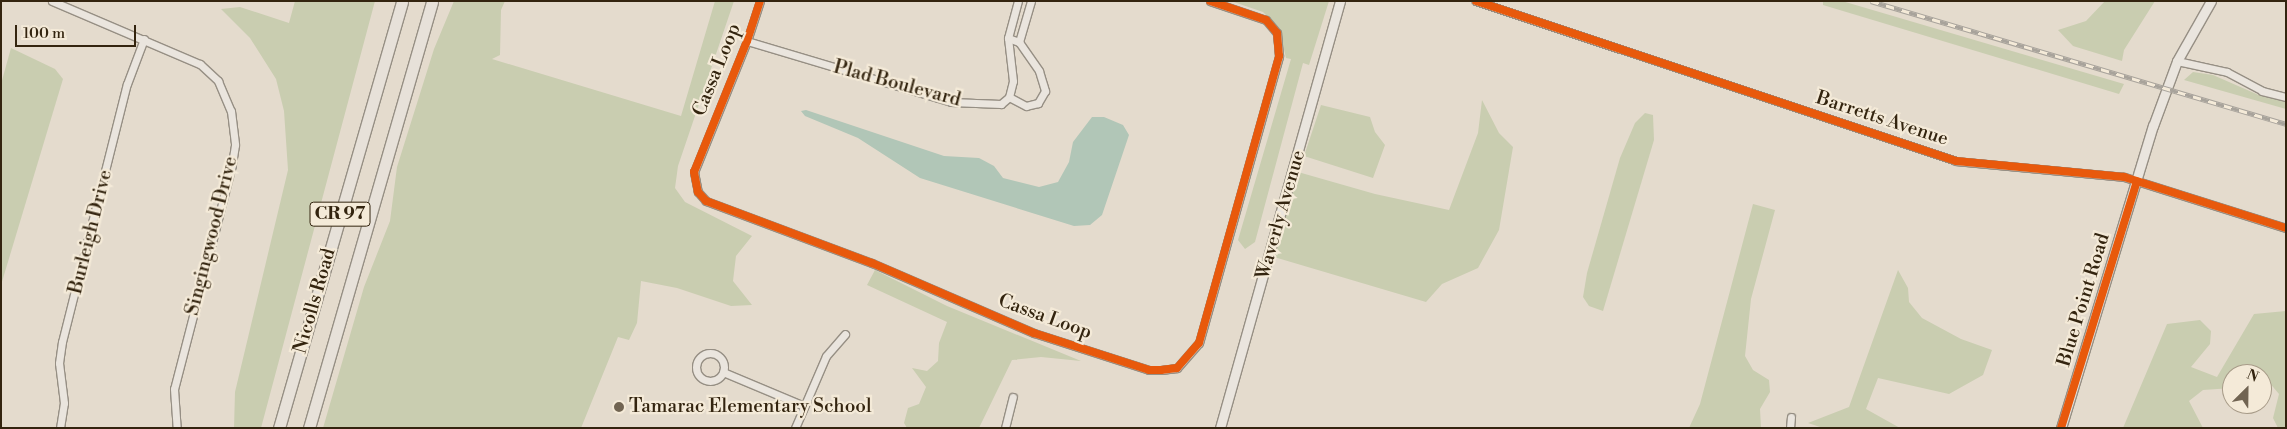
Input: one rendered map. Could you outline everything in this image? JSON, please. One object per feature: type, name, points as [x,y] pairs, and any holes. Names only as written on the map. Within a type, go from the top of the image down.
[{"type":"highway","points":[[379,81],[396,1]]},
{"type":"highway","name":"Nicolls Road","points":[[279,428],[402,1]]},
{"type":"highway","name":"Nicolls Road","points":[[309,428],[432,1]]},
{"type":"highway","points":[[410,77],[440,1]]},
{"type":"street","name":"Singingwood Drive","points":[[52,1],[200,64],[218,81],[231,111],[235,145],[178,367],[174,389],[177,428]]},
{"type":"street","name":"Cassa Loop","points":[[760,1],[747,41],[694,172],[698,192],[706,201],[872,263],[1034,333],[1149,370],[1177,368],[1199,343],[1279,56],[1277,33],[1266,20],[1210,1]]},
{"type":"street","points":[[1008,38],[1019,42],[1039,71],[1044,99],[1026,106],[1009,97],[1013,81],[1008,38],[1018,1]]},
{"type":"street","points":[[1019,42],[1031,1]]},
{"type":"street","name":"Waverly Avenue","points":[[1220,428],[1340,1]]},
{"type":"street","name":"Barretts Avenue","points":[[1476,1],[1956,161],[2118,176],[2286,228]]},
{"type":"street","name":"Blue Point Road","points":[[2061,428],[2153,126],[2178,61],[2211,1]]},
{"type":"street","name":"Burleigh Drive","points":[[60,428],[64,403],[59,363],[62,342],[127,84],[144,39]]},
{"type":"street","name":"Plad Boulevard","points":[[747,41],[951,102],[1001,104],[1009,97]]},
{"type":"street","points":[[2178,61],[2227,72],[2262,91],[2286,97]]},
{"type":"street","points":[[795,428],[826,356],[845,334]]},
{"type":"street","points":[[723,372],[804,406]]},
{"type":"street","points":[[1004,428],[1013,397]]},
{"type":"street","points":[[1790,428],[1791,417]]},
{"type":"shaded area","points":[[295,1],[375,1],[261,428],[234,428],[235,392],[288,170],[284,111],[276,79],[250,38],[221,9],[240,7],[289,23]]},
{"type":"shaded area","points":[[454,1],[505,1],[501,10],[500,55],[492,59],[681,116],[715,1],[734,1],[678,166],[675,188],[685,202],[752,236],[736,256],[733,281],[752,305],[731,306],[677,288],[641,281],[637,323],[629,340],[618,337],[581,428],[323,428],[364,287],[390,221],[397,167],[434,49]]},
{"type":"shaded area","points":[[1231,1],[1329,1],[1309,65],[1303,63],[1255,242],[1245,249],[1238,240],[1291,59],[1286,58],[1279,28],[1263,12]]},
{"type":"shaded area","points":[[1823,1],[1842,1],[2124,84],[2119,94],[1823,5]]},
{"type":"shaded area","points":[[2105,1],[2155,1],[2124,50],[2122,61],[2073,46],[2058,30],[2086,21]]},
{"type":"shaded area","points":[[11,48],[55,69],[63,79],[1,285],[1,84]]},
{"type":"shaded area","points":[[2193,72],[2213,75],[2261,96],[2286,102],[2286,109],[2184,80]]},
{"type":"shaded area","points":[[1482,100],[1499,133],[1513,147],[1499,230],[1478,268],[1442,284],[1426,302],[1274,257],[1298,172],[1375,194],[1449,210],[1478,133]]},
{"type":"shaded area","points":[[1321,105],[1370,117],[1375,132],[1385,145],[1373,178],[1304,156]]},
{"type":"shaded area","points":[[806,110],[944,156],[979,158],[994,166],[1003,178],[1039,187],[1058,182],[1069,162],[1073,142],[1092,117],[1104,117],[1123,125],[1129,135],[1102,215],[1090,225],[1074,226],[920,178],[858,138],[805,116],[801,111]]},
{"type":"shaded area","points":[[1645,113],[1653,115],[1654,140],[1603,311],[1589,306],[1583,297],[1587,273],[1620,158],[1635,123]]},
{"type":"shaded area","points":[[1753,204],[1775,210],[1751,299],[1745,356],[1753,370],[1769,380],[1770,392],[1760,409],[1761,428],[1689,428],[1700,404]]},
{"type":"shaded area","points":[[875,270],[947,306],[1081,361],[1041,357],[1012,360],[979,428],[907,428],[904,423],[908,408],[919,404],[926,387],[912,368],[927,371],[938,361],[939,343],[947,322],[867,285]]},
{"type":"shaded area","points":[[1898,270],[1908,288],[1909,302],[1922,318],[1961,339],[1992,350],[1983,375],[1949,394],[1878,378],[1866,409],[1900,428],[1823,428],[1808,423],[1849,407]]},
{"type":"shaded area","points":[[2286,311],[2286,428],[2278,428],[2273,418],[2279,394],[2272,386],[2272,364],[2225,364],[2254,314]]},
{"type":"shaded area","points":[[2200,320],[2211,331],[2210,344],[2191,367],[2217,377],[2222,368],[2222,389],[2203,390],[2189,401],[2203,428],[2123,428],[2167,324]]},
{"type":"railway","points":[[1871,1],[2286,124]]},
{"type":"cycle path","points":[[760,1],[747,41],[694,172],[698,192],[706,201],[872,263],[1034,333],[1149,370],[1177,368],[1199,343],[1279,56],[1277,33],[1266,20],[1210,1]]},
{"type":"cycle path","points":[[1476,1],[1956,161],[2124,177],[2286,228]]},
{"type":"cycle path","points":[[2061,428],[2137,181]]},
{"type":"place","name":"Tamarac Elementary School","points":[[619,407]]}]
